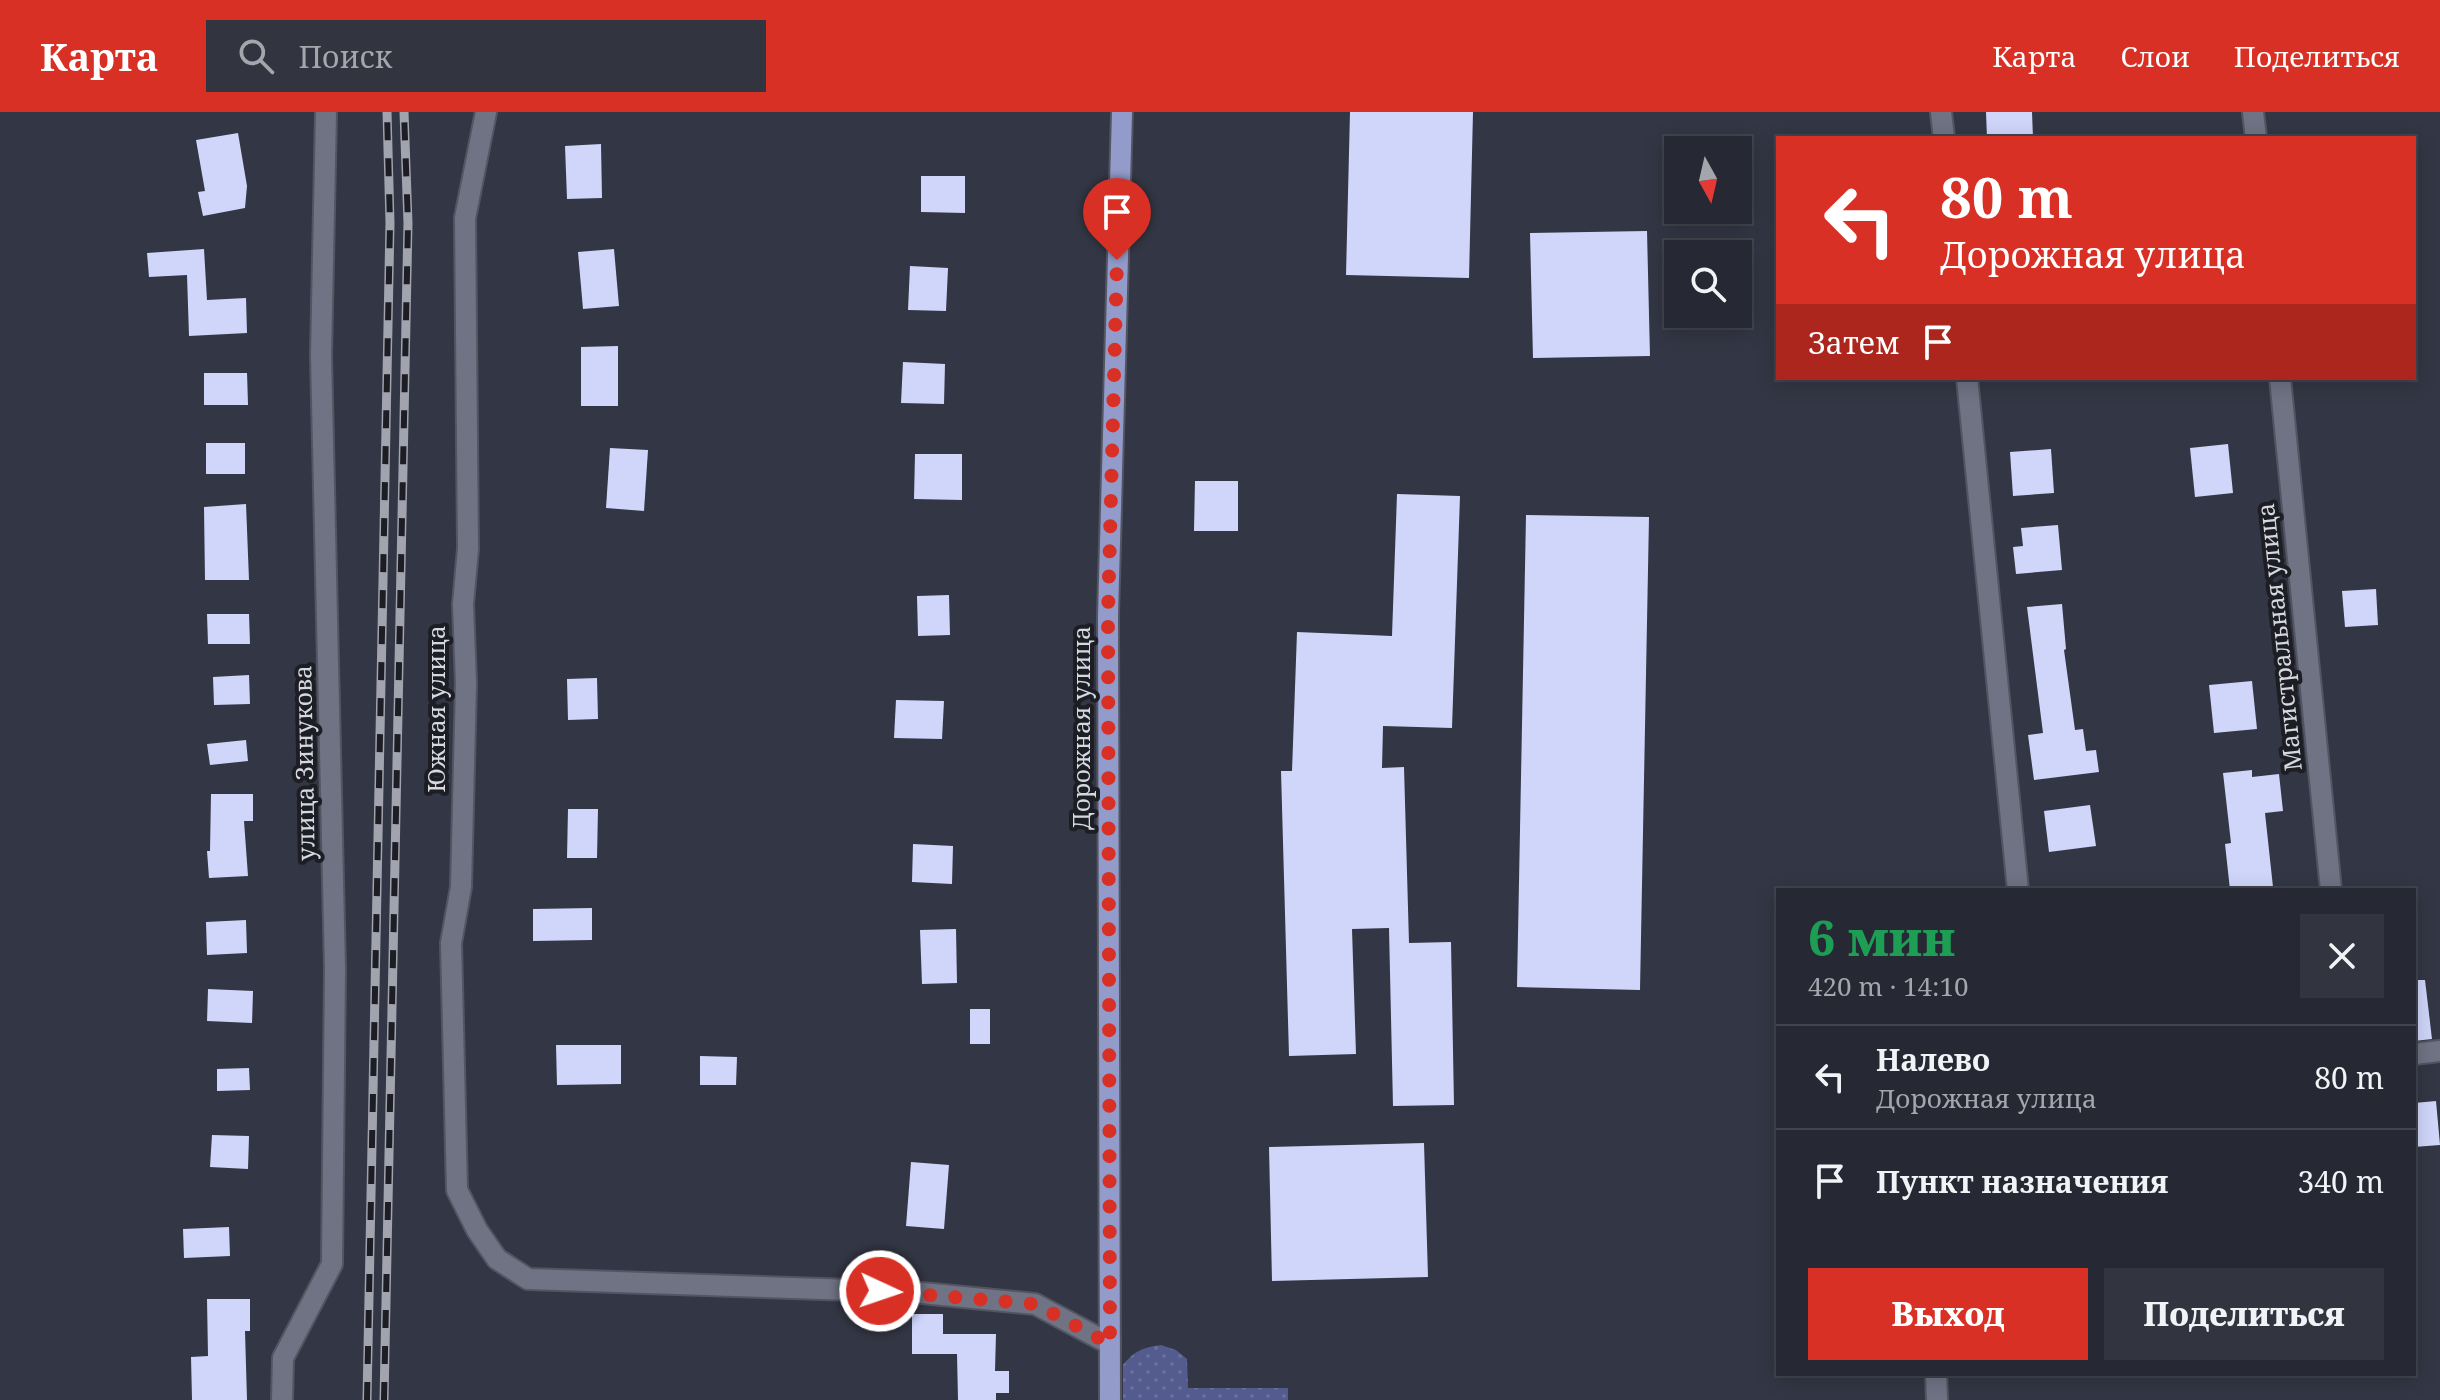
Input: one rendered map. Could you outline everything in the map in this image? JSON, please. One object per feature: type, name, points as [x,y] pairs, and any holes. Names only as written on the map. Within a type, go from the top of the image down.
[{"type":"main road","name":"Дорожная улица","points":[[1110,1400],[1108,615],[1122,112]]},
{"type":"street","name":"улица Зинукова","points":[[282,1400],[283,1358],[332,1264],[335,969],[321,356],[326,112]]},
{"type":"street","name":"Южная улица","points":[[486,112],[465,218],[468,549],[463,604],[466,683],[461,887],[451,943],[457,1190],[477,1230],[497,1259],[528,1279],[912,1292],[1035,1304],[1110,1344]]},
{"type":"street","points":[[1941,112],[1944,136]]},
{"type":"street","points":[[2253,112],[2256,136]]},
{"type":"street","points":[[1967,380],[2018,888]]},
{"type":"street","name":"Магистральная улица","points":[[2280,380],[2331,888]]},
{"type":"street","points":[[2416,1054],[2440,1051]]},
{"type":"street","points":[[1936,1376],[1937,1400]]},
{"type":"shaded area","points":[[1161,1345],[1176,1350],[1187,1359],[1188,1388],[1288,1388],[1288,1400],[1123,1400],[1123,1365],[1140,1350]]},
{"type":"building","points":[[1350,112],[1473,112],[1469,278],[1346,275]]},
{"type":"building","points":[[1986,112],[2032,112],[2033,136],[1987,136]]},
{"type":"building","points":[[238,133],[247,186],[245,208],[203,216],[198,192],[205,191],[196,140]]},
{"type":"building","points":[[601,144],[602,198],[567,199],[565,146]]},
{"type":"building","points":[[921,176],[965,176],[965,213],[921,212]]},
{"type":"building","points":[[1647,231],[1650,356],[1533,358],[1530,233]]},
{"type":"building","points":[[204,249],[207,300],[246,298],[247,333],[189,336],[187,275],[149,277],[147,253]]},
{"type":"building","points":[[614,249],[619,306],[583,309],[578,252]]},
{"type":"building","points":[[910,266],[948,268],[946,311],[908,310]]},
{"type":"building","points":[[618,346],[618,406],[581,406],[581,347]]},
{"type":"building","points":[[903,362],[945,364],[944,404],[901,403]]},
{"type":"building","points":[[204,373],[247,373],[248,405],[204,405]]},
{"type":"building","points":[[206,443],[245,443],[245,474],[206,474]]},
{"type":"building","points":[[2228,444],[2233,493],[2195,497],[2190,448]]},
{"type":"building","points":[[610,448],[648,450],[644,511],[606,508]]},
{"type":"building","points":[[2051,449],[2054,493],[2013,496],[2010,452]]},
{"type":"building","points":[[915,454],[962,454],[962,500],[914,499]]},
{"type":"building","points":[[1195,481],[1238,481],[1238,531],[1194,531]]},
{"type":"building","points":[[1397,494],[1460,496],[1452,728],[1383,726],[1382,768],[1404,767],[1409,943],[1451,942],[1454,1105],[1393,1106],[1389,928],[1352,929],[1356,1054],[1289,1056],[1281,771],[1292,771],[1297,632],[1392,636]]},
{"type":"building","points":[[246,504],[249,580],[205,580],[204,507]]},
{"type":"building","points":[[1526,515],[1649,517],[1640,990],[1517,987]]},
{"type":"building","points":[[2058,525],[2062,570],[2016,574],[2013,547],[2023,546],[2021,528]]},
{"type":"building","points":[[2376,589],[2378,625],[2345,627],[2342,591]]},
{"type":"building","points":[[949,595],[950,635],[918,636],[917,596]]},
{"type":"building","points":[[2062,604],[2064,650],[2075,730],[2083,729],[2086,751],[2096,750],[2099,772],[2034,780],[2028,735],[2043,733],[2027,607]]},
{"type":"building","points":[[207,614],[249,614],[250,644],[208,644]]},
{"type":"building","points":[[249,675],[250,704],[214,705],[213,677]]},
{"type":"building","points":[[597,678],[598,719],[568,720],[567,679]]},
{"type":"building","points":[[2252,681],[2257,729],[2214,733],[2209,685]]},
{"type":"building","points":[[896,700],[944,701],[942,739],[894,738]]},
{"type":"building","points":[[246,740],[248,761],[210,765],[207,744]]},
{"type":"building","points":[[2252,770],[2252,777],[2279,774],[2283,811],[2265,813],[2273,887],[2230,888],[2225,844],[2231,843],[2223,773]]},
{"type":"building","points":[[211,794],[253,794],[253,821],[244,821],[248,876],[209,878],[207,851],[210,851]]},
{"type":"building","points":[[2090,805],[2096,846],[2049,852],[2044,811]]},
{"type":"building","points":[[568,809],[598,809],[597,858],[567,858]]},
{"type":"building","points":[[913,844],[953,846],[952,884],[912,882]]},
{"type":"building","points":[[592,908],[592,940],[533,941],[533,909]]},
{"type":"building","points":[[246,920],[247,953],[207,955],[206,922]]},
{"type":"building","points":[[956,929],[957,983],[922,984],[920,930]]},
{"type":"building","points":[[2416,980],[2425,980],[2432,1039],[2416,1041]]},
{"type":"building","points":[[208,989],[253,991],[252,1023],[207,1021]]},
{"type":"building","points":[[970,1009],[990,1009],[990,1044],[970,1044]]},
{"type":"building","points":[[556,1045],[621,1045],[621,1084],[557,1085]]},
{"type":"building","points":[[700,1056],[737,1057],[736,1085],[700,1085]]},
{"type":"building","points":[[249,1068],[250,1090],[217,1091],[217,1069]]},
{"type":"building","points":[[2436,1101],[2440,1145],[2416,1147],[2416,1103]]},
{"type":"building","points":[[212,1135],[249,1136],[248,1169],[210,1167]]},
{"type":"building","points":[[1424,1143],[1428,1277],[1272,1281],[1269,1147]]},
{"type":"building","points":[[911,1162],[949,1165],[944,1229],[906,1226]]},
{"type":"building","points":[[229,1227],[230,1256],[184,1258],[183,1229]]},
{"type":"building","points":[[207,1299],[250,1299],[250,1331],[245,1331],[247,1400],[192,1400],[191,1357],[208,1356]]},
{"type":"building","points":[[912,1314],[943,1314],[943,1334],[996,1334],[995,1371],[1009,1371],[1009,1393],[996,1393],[996,1400],[958,1400],[957,1354],[912,1354]]},
{"type":"railway","points":[[367,1400],[390,223],[387,112]]},
{"type":"railway","points":[[384,1400],[408,223],[404,112]]},
{"type":"route","points":[[880,1291],[1035,1304],[1110,1344],[1108,615],[1117,260]]}]
